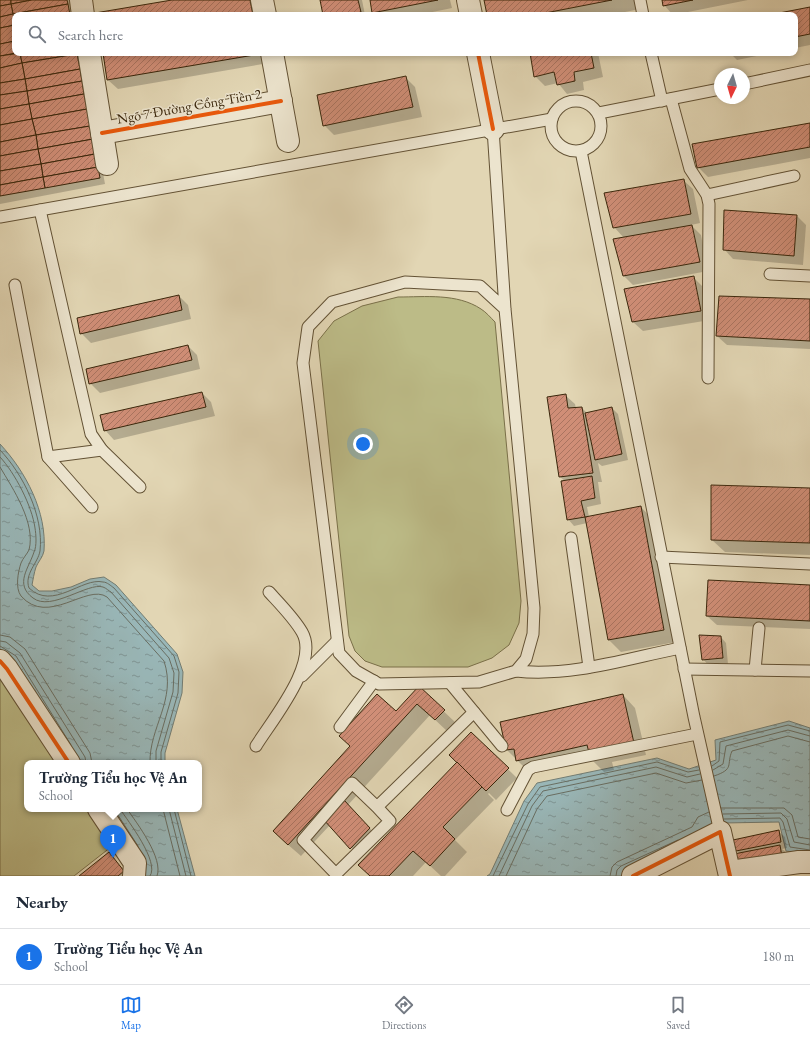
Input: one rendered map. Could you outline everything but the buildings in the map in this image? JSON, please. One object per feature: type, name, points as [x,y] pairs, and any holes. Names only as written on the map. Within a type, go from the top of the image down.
[{"type":"street","points":[[81,0],[83,12]]},
{"type":"street","points":[[262,0],[264,12]]},
{"type":"street","points":[[468,0],[470,12]]},
{"type":"street","points":[[89,56],[107,164]]},
{"type":"street","points":[[273,56],[288,141]]},
{"type":"street","points":[[479,56],[493,129]]},
{"type":"street","name":"Ngõ 7 Đường Cổng Tiền 2","points":[[102,133],[281,101]]},
{"type":"street","points":[[0,661],[7,669],[67,760]]},
{"type":"street","points":[[101,812],[135,863],[134,876]]},
{"type":"street","points":[[633,876],[720,832],[730,874],[788,870],[810,862]]},
{"type":"lane","points":[[640,0],[642,12]]},
{"type":"lane","points":[[653,56],[666,100],[690,169],[707,195],[709,204],[708,378]]},
{"type":"lane","points":[[750,83],[810,70]]},
{"type":"lane","points":[[599,113],[714,90]]},
{"type":"lane","points":[[576,100],[589,104],[599,113],[602,123],[601,132],[596,142],[589,148],[581,151],[568,150],[560,145],[554,138],[551,130],[552,119],[560,106],[567,102],[576,100]]},
{"type":"lane","points":[[0,217],[552,119]]},
{"type":"lane","points":[[493,129],[505,309],[534,608],[533,634],[526,659],[516,671]]},
{"type":"lane","points":[[581,151],[697,734],[720,832]]},
{"type":"lane","points":[[707,195],[794,176]]},
{"type":"lane","points":[[40,210],[91,434],[102,450],[140,487]]},
{"type":"lane","points":[[770,274],[810,276]]},
{"type":"lane","points":[[505,309],[480,286],[405,282],[332,302],[308,327],[303,363],[339,653],[356,671],[379,684],[450,683],[479,682],[516,671],[535,673],[570,671],[680,648]]},
{"type":"lane","points":[[15,286],[48,457],[92,507]]},
{"type":"lane","points":[[48,457],[102,450]]},
{"type":"lane","points":[[571,538],[589,667]]},
{"type":"lane","points":[[661,557],[810,564]]},
{"type":"lane","points":[[269,592],[303,633],[305,649],[304,665],[299,679]]},
{"type":"lane","points":[[755,670],[759,628]]},
{"type":"lane","points":[[256,746],[299,679],[337,640]]},
{"type":"lane","points":[[684,669],[810,671]]},
{"type":"lane","points":[[340,727],[374,681]]},
{"type":"lane","points":[[450,683],[502,746]]},
{"type":"lane","points":[[377,806],[474,712]]},
{"type":"lane","points":[[508,810],[528,770],[533,767],[697,734]]},
{"type":"lane","points":[[352,783],[377,806],[390,821],[336,874],[303,840],[352,783]]},
{"type":"shaded area","points":[[398,297],[441,297],[462,300],[487,313],[495,322],[521,601],[519,623],[509,645],[492,658],[468,667],[382,667],[365,661],[355,651],[349,636],[318,341],[334,321],[362,306]]},
{"type":"shaded area","points":[[0,679],[65,760],[24,760],[24,812],[105,812],[125,836],[74,876],[0,876]]},
{"type":"water","points":[[0,444],[18,467],[33,493],[42,522],[44,551],[36,567],[32,585],[39,591],[52,591],[71,587],[90,579],[104,577],[116,585],[177,654],[183,672],[182,693],[165,753],[165,760],[76,760],[12,658],[0,649]]},
{"type":"water","points":[[789,721],[810,728],[810,854],[786,851],[779,822],[723,823],[704,838],[621,876],[487,876],[490,874],[524,801],[537,783],[657,758],[689,769],[716,760],[715,740]]},
{"type":"water","points":[[110,812],[178,812],[195,876],[138,876]]},
{"type":"cycle path","points":[[479,56],[493,129]]},
{"type":"cycle path","points":[[102,133],[281,101]]},
{"type":"cycle path","points":[[0,661],[7,669],[67,760]]},
{"type":"cycle path","points":[[633,876],[720,832],[730,876]]},
{"type":"place","name":"Trường Tiểu học Vệ An","points":[[113,858]]}]
